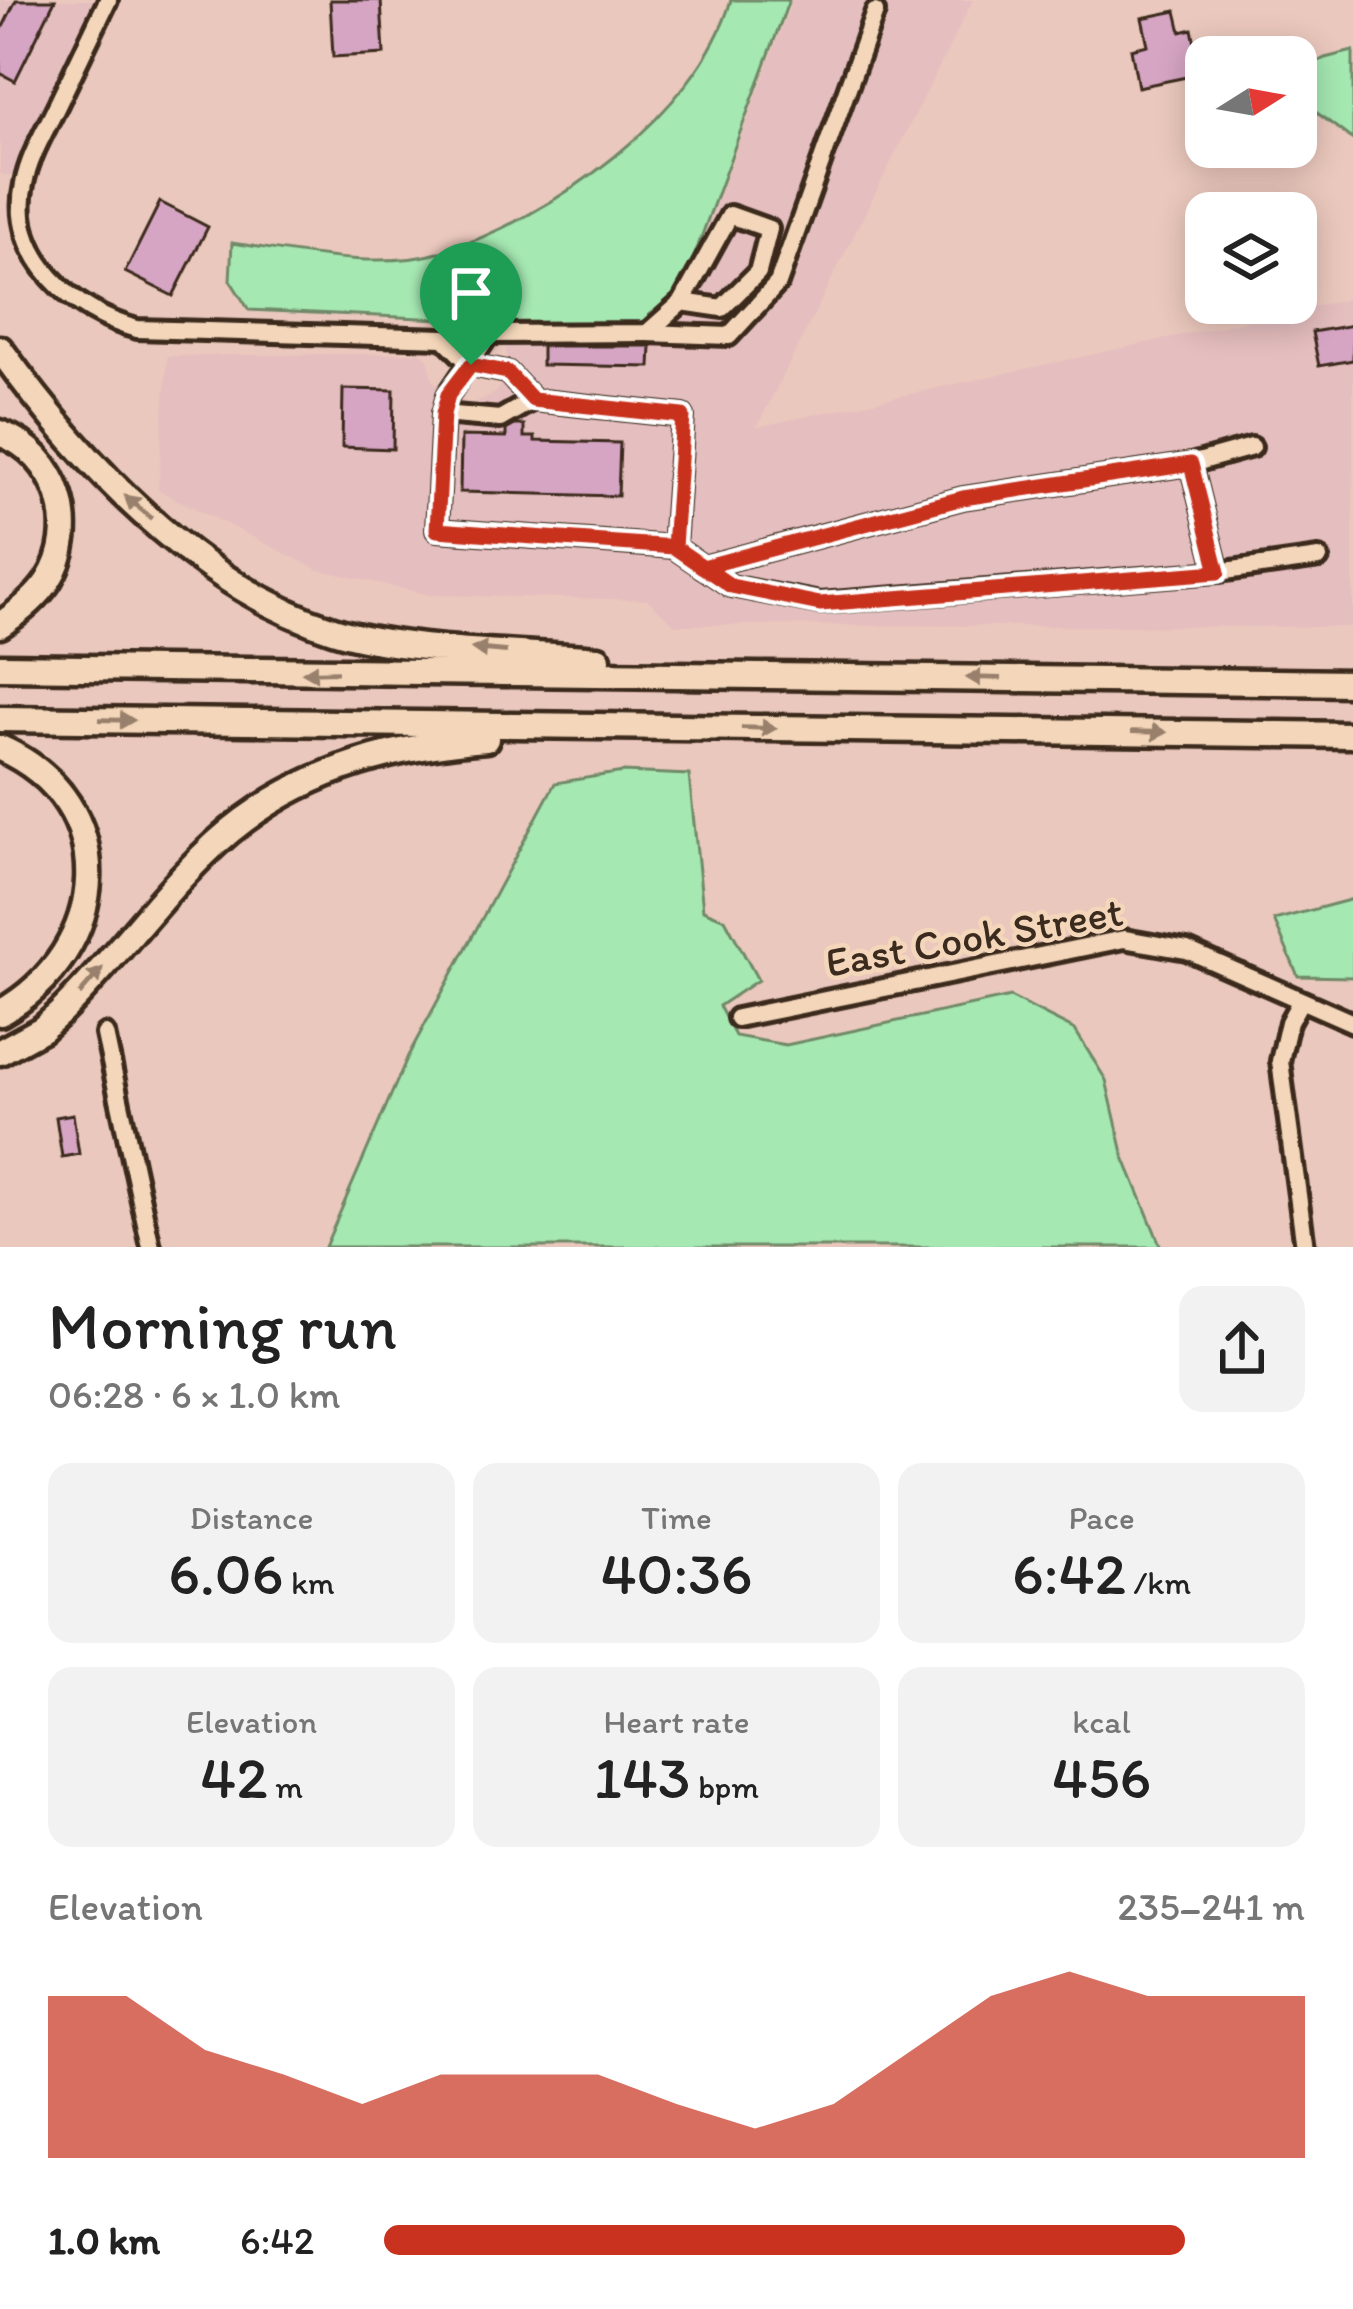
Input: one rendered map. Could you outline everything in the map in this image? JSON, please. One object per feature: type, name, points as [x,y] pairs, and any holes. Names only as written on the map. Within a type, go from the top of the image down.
[{"type":"highway","points":[[0,350],[76,447],[166,532],[243,587],[331,629],[393,641],[815,676]]},
{"type":"highway","points":[[0,433],[20,443],[46,469],[59,495],[65,524],[61,553],[46,585],[0,625]]},
{"type":"highway","points":[[0,668],[1353,683]]},
{"type":"highway","points":[[0,719],[1353,735]]},
{"type":"highway","points":[[0,1052],[42,1029],[69,1004],[241,822],[300,787],[406,747],[689,727]]},
{"type":"highway","points":[[0,748],[38,770],[64,798],[77,823],[88,865],[85,904],[74,943],[38,987],[0,1013]]},
{"type":"street","points":[[109,0],[39,141],[23,185],[29,243],[50,278],[99,316],[137,329],[444,338],[471,365],[507,372],[533,400]]},
{"type":"street","points":[[875,12],[778,283],[729,336],[489,334],[448,395],[437,530],[674,547],[731,586],[820,604],[1218,572],[1319,558]]},
{"type":"street","points":[[647,333],[682,302],[730,215],[769,229],[758,272],[722,308],[682,302]]},
{"type":"street","points":[[443,414],[500,418],[533,400],[683,416],[674,547]]},
{"type":"street","points":[[703,567],[963,498],[1191,464],[1252,446]]},
{"type":"street","points":[[1191,464],[1218,572]]},
{"type":"street","name":"East Cook Street","points":[[737,1018],[1124,939],[1187,950],[1353,1023]]},
{"type":"street","points":[[1300,1002],[1282,1043],[1280,1061],[1305,1247]]},
{"type":"street","points":[[105,1034],[151,1247]]},
{"type":"shaded area","points":[[0,0],[101,0],[14,176],[0,174]]},
{"type":"shaded area","points":[[792,0],[973,0],[757,427],[1233,324],[1317,324],[1317,306],[1353,298],[1353,627],[675,625],[648,600],[429,595],[316,569],[158,490],[167,356],[421,353],[442,394],[471,404],[496,393],[507,373],[506,347],[492,323],[636,329],[683,292]]},
{"type":"green space","points":[[731,0],[789,0],[681,292],[635,328],[249,310],[230,280],[232,243],[337,258],[392,260],[442,252],[529,214],[615,156],[654,121],[714,42]]},
{"type":"green space","points":[[1353,51],[1353,140],[1317,113],[1317,62]]},
{"type":"green space","points":[[623,772],[689,775],[703,910],[725,919],[758,980],[719,1006],[735,1036],[786,1045],[1010,997],[1075,1030],[1106,1080],[1124,1157],[1161,1247],[325,1247],[408,1056],[555,783]]},
{"type":"green space","points":[[1353,899],[1353,977],[1298,976],[1274,920]]},
{"type":"building","points":[[16,0],[55,0],[15,81],[0,73],[0,33]]},
{"type":"building","points":[[330,0],[381,0],[384,54],[333,57]]},
{"type":"building","points":[[1176,11],[1181,32],[1192,29],[1193,36],[1185,36],[1185,77],[1138,87],[1131,49],[1148,45],[1142,18]]},
{"type":"building","points":[[160,202],[208,227],[173,296],[125,272]]},
{"type":"building","points":[[1353,325],[1353,360],[1319,366],[1312,332]]},
{"type":"building","points":[[542,346],[651,346],[650,367],[542,365]]},
{"type":"building","points":[[343,389],[394,390],[393,449],[342,447]]},
{"type":"building","points":[[524,425],[524,437],[535,437],[535,441],[620,443],[618,496],[460,492],[461,436],[506,437],[506,430]]},
{"type":"building","points":[[73,1114],[79,1154],[62,1157],[56,1117]]},
{"type":"route","points":[[471,365],[448,395],[443,414],[437,530],[674,547],[703,567],[963,498],[1191,464],[1218,572],[820,604],[731,586],[674,547],[683,416],[533,400],[507,372],[471,365]]}]
